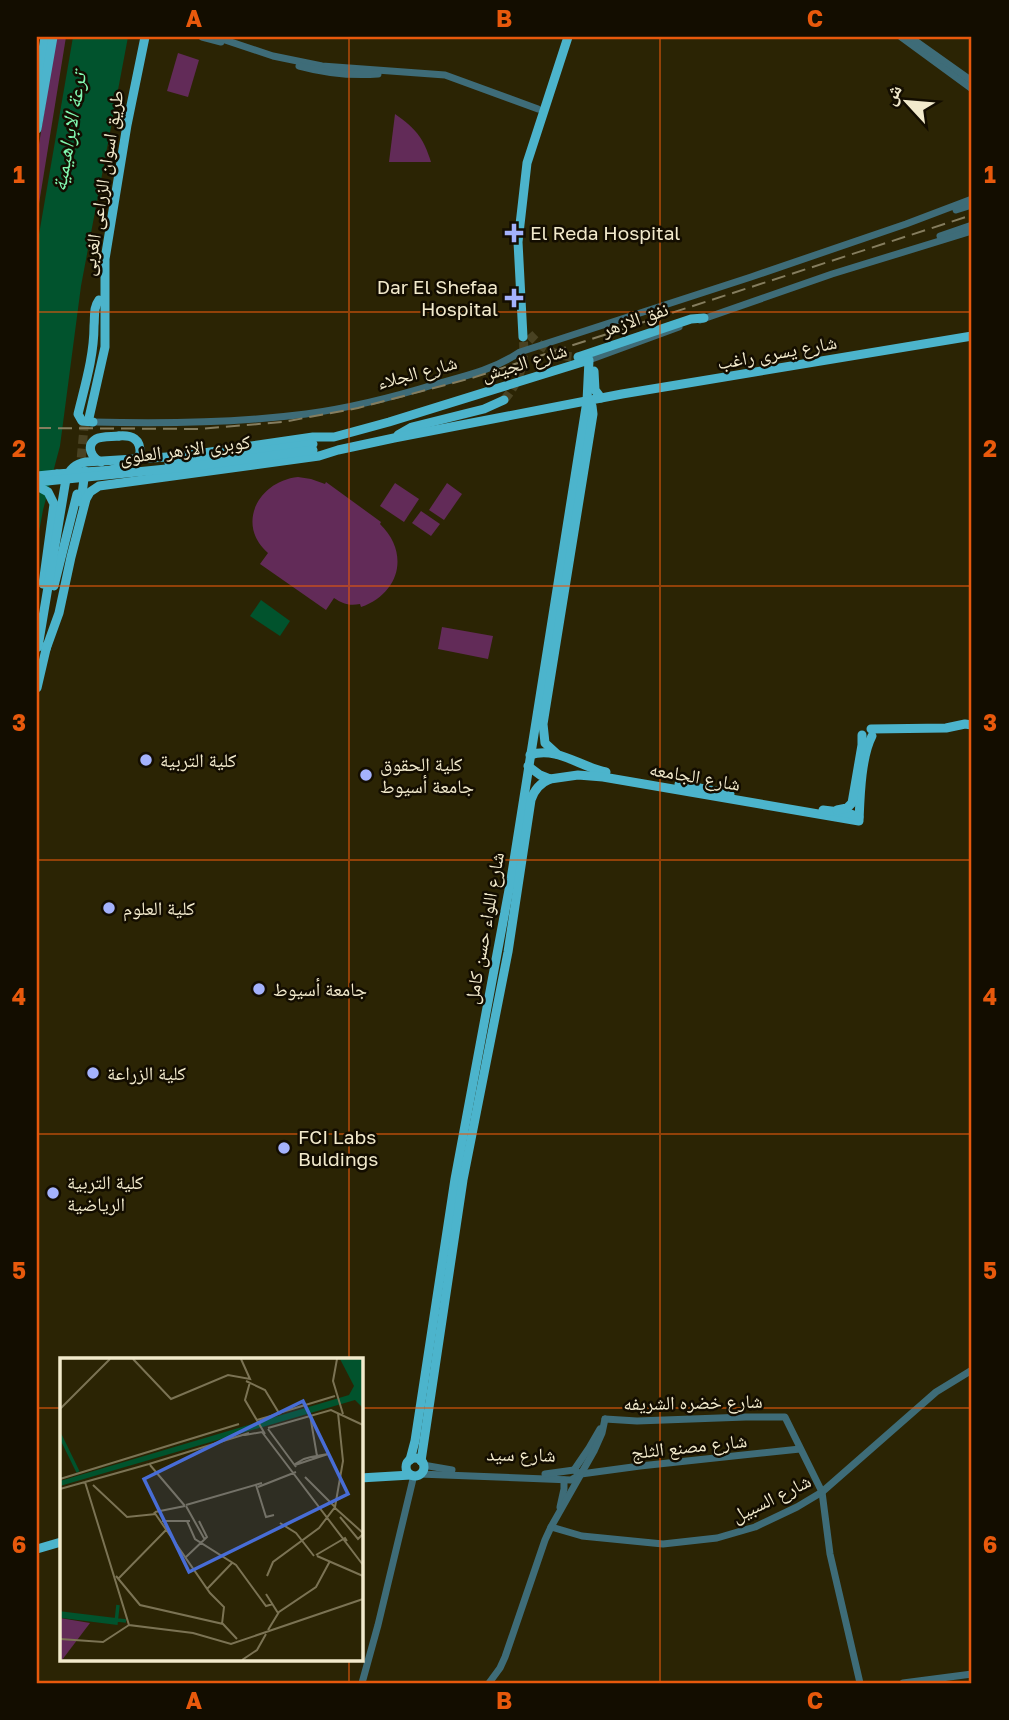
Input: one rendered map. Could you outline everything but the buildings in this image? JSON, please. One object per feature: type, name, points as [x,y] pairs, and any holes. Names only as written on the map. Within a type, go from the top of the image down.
[{"type":"main road","points":[[37,129],[45,62],[45,37]]},
{"type":"main road","points":[[37,88],[52,37]]},
{"type":"main road","name":"طريق اسوان الزراعى الغربى","points":[[138,63],[105,259],[105,346],[89,419],[82,421],[78,414],[94,344],[94,308],[99,300],[99,264],[143,37]]},
{"type":"main road","points":[[523,336],[513,234],[521,164],[563,37]]},
{"type":"main road","points":[[519,310],[518,242],[527,163],[568,37]]},
{"type":"main road","name":"نفق الازهر","points":[[578,357],[691,319],[704,318]]},
{"type":"main road","name":"شارع يسرى راغب","points":[[587,401],[972,337]]},
{"type":"main road","points":[[591,360],[594,387],[601,398]]},
{"type":"main road","name":"شارع اللواء حسن كامل","points":[[503,951],[528,766],[567,549],[591,360]]},
{"type":"main road","name":"شارع الجيش","points":[[79,470],[81,463],[107,464],[334,437],[591,360]]},
{"type":"main road","points":[[389,422],[404,424],[502,399],[484,409],[412,427],[394,438]]},
{"type":"main road","points":[[40,648],[59,612],[85,502],[92,490],[99,486],[314,457],[394,438],[587,401]]},
{"type":"main road","points":[[107,464],[134,462],[140,454],[139,443],[128,436],[99,438],[93,442],[90,449],[97,460],[107,464],[116,465],[120,472],[110,484]]},
{"type":"main road","name":"كوبرى الازهر العلوى","points":[[37,484],[196,466],[313,447],[334,437]]},
{"type":"main road","name":"كوبرى الازهر العلوى","points":[[37,476],[107,464],[313,447],[338,450]]},
{"type":"main road","points":[[37,688],[40,648],[66,479],[79,470],[83,494],[40,648]]},
{"type":"main road","points":[[37,484],[48,492],[53,500],[37,622]]},
{"type":"main road","name":"شارع اللواء حسن كامل","points":[[557,754],[545,743],[543,731],[558,603]]},
{"type":"main road","points":[[868,733],[946,728],[970,722]]},
{"type":"main road","points":[[828,811],[845,809],[851,805],[862,745],[868,733]]},
{"type":"main road","points":[[859,819],[868,733]]},
{"type":"main road","name":"شارع الجامعه","points":[[530,755],[541,752],[557,754],[587,771],[859,819]]},
{"type":"main road","points":[[568,776],[573,770],[571,760]]},
{"type":"main road","points":[[528,766],[550,779]]},
{"type":"main road","name":"شارع الجامعه","points":[[550,779],[587,771],[851,814],[859,819]]},
{"type":"main road","name":"شارع اللواء حسن كامل","points":[[418,1470],[459,1180],[531,800],[538,786],[550,779]]},
{"type":"main road","name":"شارع اللواء حسن كامل","points":[[408,1462],[415,1441],[443,1284]]},
{"type":"main road","points":[[415,1458],[418,1470],[407,1471],[408,1462],[415,1458]]},
{"type":"main road","name":"شارع سيد","points":[[391,1475],[408,1462]]},
{"type":"main road","name":"شارع سيد","points":[[362,1478],[418,1470]]},
{"type":"main road","points":[[37,1549],[60,1542]]},
{"type":"street","points":[[202,37],[321,71],[358,75],[399,72]]},
{"type":"street","points":[[216,37],[304,63],[450,77],[538,108]]},
{"type":"street","points":[[901,37],[972,89]]},
{"type":"street","points":[[910,37],[972,81]]},
{"type":"street","name":"شارع الجلاء","points":[[89,419],[185,423],[264,419],[309,414],[386,398],[490,368],[520,352],[740,281],[972,199]]},
{"type":"street","points":[[942,211],[953,211],[972,205]]},
{"type":"street","points":[[925,246],[937,237],[972,225]]},
{"type":"street","name":"شارع الجيش","points":[[591,360],[832,274],[972,231]]},
{"type":"street","name":"شارع السبيل","points":[[551,1527],[582,1536],[663,1544],[724,1537],[755,1527],[822,1492],[938,1390],[972,1370]]},
{"type":"street","name":"شارع خضره الشريفه","points":[[577,1472],[600,1440],[605,1419],[637,1421],[782,1416],[786,1418],[800,1449]]},
{"type":"street","points":[[800,1449],[822,1492],[830,1553],[860,1683]]},
{"type":"street","name":"شارع مصنع الثلج","points":[[577,1472],[800,1449]]},
{"type":"street","points":[[362,1683],[418,1470]]},
{"type":"street","name":"شارع سيد","points":[[418,1470],[545,1474],[577,1472],[574,1479],[564,1480],[418,1470]]},
{"type":"street","points":[[489,1683],[505,1657],[541,1550],[577,1472]]},
{"type":"street","points":[[556,1518],[564,1480]]},
{"type":"street","points":[[903,1683],[972,1674]]},
{"type":"shaded area","points":[[56,37],[66,37],[37,216],[37,157]]},
{"type":"shaded area","points":[[178,53],[199,60],[188,97],[167,91]]},
{"type":"shaded area","points":[[395,114],[418,134],[431,162],[389,162]]},
{"type":"shaded area","points":[[298,477],[325,484],[326,482],[381,522],[389,535],[395,547],[396,571],[385,592],[374,601],[361,607],[360,604],[346,604],[334,598],[326,610],[260,564],[268,553],[258,542],[253,529],[256,506],[272,486]]},
{"type":"shaded area","points":[[395,483],[419,499],[404,522],[380,506]]},
{"type":"shaded area","points":[[447,483],[462,494],[444,520],[429,510]]},
{"type":"shaded area","points":[[421,511],[440,524],[431,536],[412,523]]},
{"type":"shaded area","points":[[442,627],[493,636],[488,659],[438,649]]},
{"type":"water","name":"ترعة الابراهيمية","points":[[73,37],[128,37],[81,286],[60,446],[37,543],[37,246]]},
{"type":"water","points":[[261,600],[290,621],[280,636],[250,616]]},
{"type":"tunnel","points":[[529,334],[551,351],[578,357]]},
{"type":"tunnel","points":[[504,400],[521,370],[523,337]]},
{"type":"tunnel","points":[[80,471],[85,417]]},
{"type":"railway","points":[[37,428],[198,429],[283,422],[358,408],[472,378],[972,215]]},
{"type":"place","name":"El Reda Hospital","points":[[514,233]]},
{"type":"place","name":"Dar El Shefaa Hospital","points":[[514,298]]},
{"type":"place","name":"كلية التربية","points":[[146,760]]},
{"type":"place","name":"كلية الحقوق جامعة أسيوط","points":[[366,775]]},
{"type":"place","name":"كلية العلوم","points":[[109,908]]},
{"type":"place","name":"جامعة أسيوط","points":[[259,989]]},
{"type":"place","name":"كلية الزراعة","points":[[93,1073]]},
{"type":"place","name":"FCI Labs Buldings","points":[[284,1148]]},
{"type":"place","name":"كلية التربية الرياضية","points":[[53,1193]]}]
